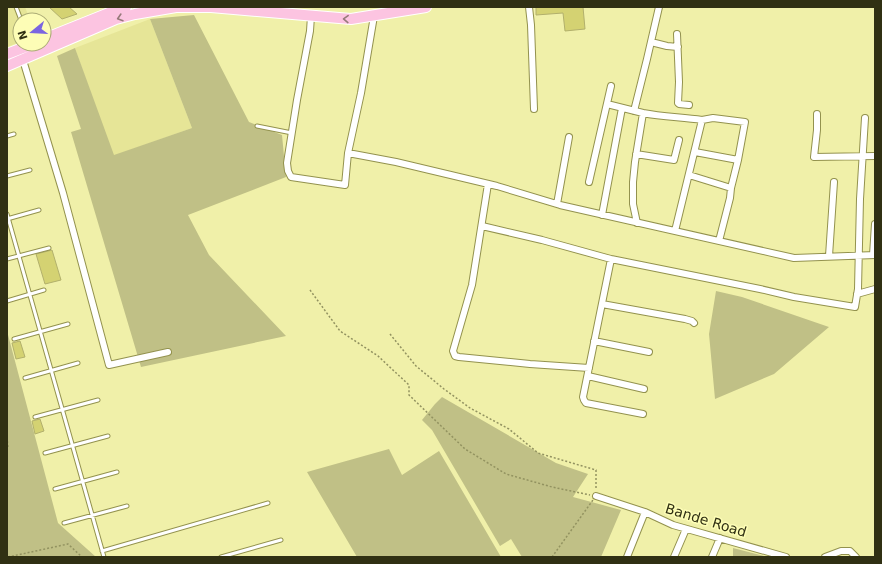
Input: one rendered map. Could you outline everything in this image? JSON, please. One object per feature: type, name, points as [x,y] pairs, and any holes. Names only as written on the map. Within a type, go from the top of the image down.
[{"type":"main road","points":[[52,36],[126,7]]},
{"type":"main road","points":[[52,40],[116,19],[176,7],[211,7],[351,19],[426,7]]},
{"type":"main road","points":[[7,66],[23,60],[29,52]]},
{"type":"street","points":[[529,7],[534,109]]},
{"type":"street","points":[[634,110],[659,7]]},
{"type":"street","points":[[311,16],[310,31],[287,163],[288,171],[291,177],[345,185],[348,152],[361,93],[374,16]]},
{"type":"street","points":[[677,34],[678,103],[689,105]]},
{"type":"street","points":[[651,42],[678,47]]},
{"type":"street","points":[[23,60],[63,193],[109,365],[168,352]]},
{"type":"street","points":[[589,182],[611,86]]},
{"type":"street","points":[[607,104],[660,116],[702,120],[713,118],[745,122],[730,198],[719,241]]},
{"type":"street","points":[[602,215],[622,108]]},
{"type":"street","points":[[637,223],[633,204],[633,182],[643,113]]},
{"type":"street","points":[[817,114],[814,157],[875,156]]},
{"type":"street","points":[[482,226],[542,240],[611,259],[794,297],[855,307],[859,255],[864,118]]},
{"type":"street","points":[[675,231],[702,120]]},
{"type":"street","points":[[557,204],[569,137]]},
{"type":"street","points":[[636,154],[674,160],[678,140]]},
{"type":"street","points":[[348,152],[488,184],[602,215],[794,258],[874,255],[875,224]]},
{"type":"street","points":[[695,152],[738,160]]},
{"type":"street","points":[[689,175],[731,188]]},
{"type":"street","points":[[829,256],[834,182]]},
{"type":"street","points":[[488,184],[472,285],[453,351],[455,356],[530,364],[589,368]]},
{"type":"street","points":[[611,259],[583,397],[586,403],[643,414]]},
{"type":"street","points":[[857,294],[875,289]]},
{"type":"street","points":[[602,304],[685,319],[694,323]]},
{"type":"street","points":[[594,341],[649,352]]},
{"type":"street","points":[[588,376],[644,389]]},
{"type":"street","name":"Bande Road","points":[[596,496],[644,512],[673,525],[786,557]]},
{"type":"street","points":[[627,557],[644,512]]},
{"type":"street","points":[[674,557],[686,529]]},
{"type":"street","points":[[712,557],[720,538]]},
{"type":"street","points":[[825,557],[841,550],[850,551],[856,557]]},
{"type":"lane","points":[[257,126],[292,133]]},
{"type":"lane","points":[[7,136],[14,134]]},
{"type":"lane","points":[[7,176],[30,170]]},
{"type":"lane","points":[[8,218],[39,210]]},
{"type":"lane","points":[[7,214],[104,557]]},
{"type":"lane","points":[[7,259],[49,248]]},
{"type":"lane","points":[[7,301],[44,290]]},
{"type":"lane","points":[[14,339],[68,324]]},
{"type":"lane","points":[[25,378],[78,363]]},
{"type":"lane","points":[[35,417],[98,400]]},
{"type":"lane","points":[[45,453],[108,436]]},
{"type":"lane","points":[[55,489],[117,472]]},
{"type":"lane","points":[[102,551],[268,503]]},
{"type":"lane","points":[[64,523],[127,506]]},
{"type":"lane","points":[[221,557],[281,540]]},
{"type":"path","points":[[310,290],[340,331],[378,356],[409,385],[409,395],[465,448],[506,474],[552,487],[596,496]]},
{"type":"path","points":[[390,334],[416,366],[444,389],[470,408],[509,429],[538,453],[596,470],[596,496],[552,557]]},
{"type":"path","points":[[7,437],[8,449]]},
{"type":"path","points":[[8,557],[68,544],[82,557]]},
{"type":"shaded area","points":[[7,7],[25,7],[27,12],[12,12],[12,45],[7,47]]},
{"type":"shaded area","points":[[150,19],[192,128],[113,156],[75,48]]},
{"type":"green space","points":[[194,15],[249,122],[282,135],[286,177],[188,215],[209,255],[286,336],[141,367],[71,132],[81,129],[57,56],[75,48],[114,155],[192,128],[150,19]]},
{"type":"green space","points":[[716,291],[742,297],[829,327],[774,374],[715,399],[709,334]]},
{"type":"green space","points":[[7,331],[58,523],[96,557],[7,557]]},
{"type":"green space","points":[[442,397],[556,463],[588,474],[573,497],[621,510],[601,557],[522,557],[511,539],[500,546],[432,430],[422,420]]},
{"type":"green space","points":[[389,449],[402,475],[439,451],[501,557],[357,557],[307,472]]},
{"type":"green space","points":[[733,548],[768,557],[733,557]]},
{"type":"building","points":[[49,7],[69,7],[77,14],[62,19]]},
{"type":"building","points":[[536,7],[583,7],[585,29],[565,31],[563,13],[536,15]]},
{"type":"building","points":[[52,250],[61,280],[45,284],[36,254]]},
{"type":"building","points":[[20,341],[25,357],[16,359],[12,343]]},
{"type":"building","points":[[40,419],[44,431],[35,434],[32,421]]}]
